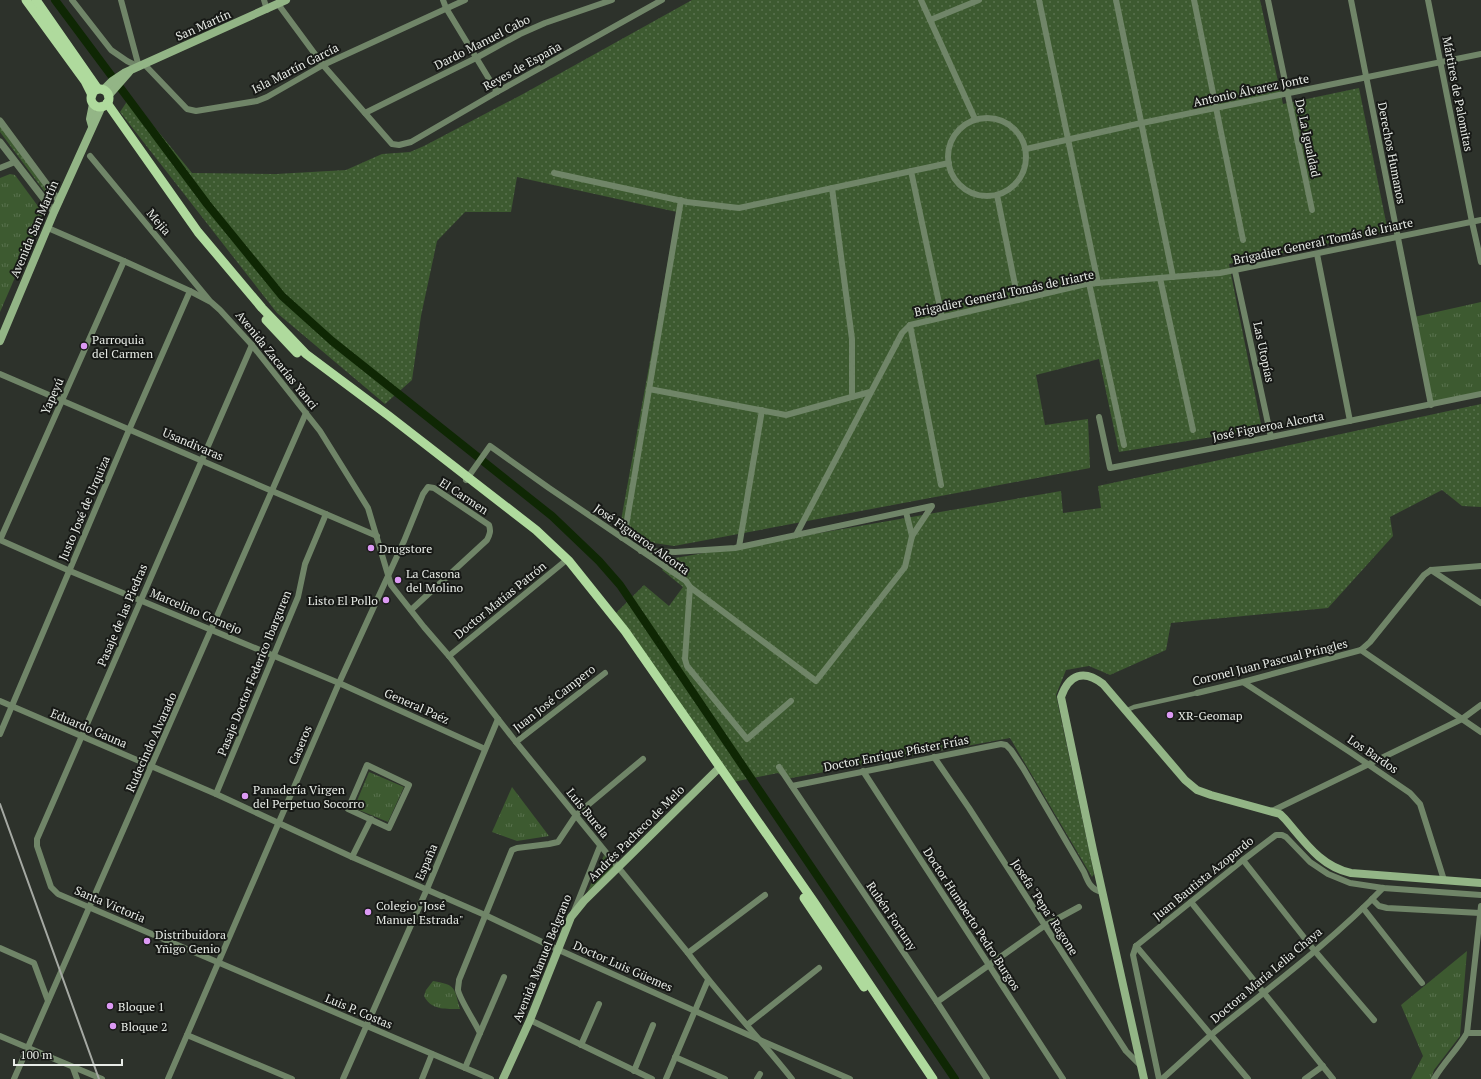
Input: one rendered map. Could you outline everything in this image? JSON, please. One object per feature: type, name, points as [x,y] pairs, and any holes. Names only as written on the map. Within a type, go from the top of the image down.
[{"type":"main road","points":[[26,0],[84,81],[103,96]]},
{"type":"main road","points":[[36,0],[203,244],[278,335],[296,353],[315,368],[536,530],[569,561],[625,632],[719,768],[927,1079]]},
{"type":"main road","name":"San Martín","points":[[103,96],[129,72],[286,0]]},
{"type":"main road","name":"Avenida San Martín","points":[[0,341],[92,126],[90,119],[103,96]]},
{"type":"main road","points":[[467,479],[519,521],[564,562],[615,625],[719,768],[852,957],[933,1079]]},
{"type":"main road","points":[[1144,1079],[1102,892],[1061,697],[1069,681],[1077,676],[1085,675],[1094,677],[1103,684],[1178,772],[1197,790],[1280,814],[1320,858],[1331,866],[1351,873],[1481,883]]},
{"type":"main road","name":"Andrés Pacheco de Melo","points":[[572,917],[584,902],[719,768]]},
{"type":"main road","name":"Avenida Manuel Belgrano","points":[[503,1079],[530,1020],[572,917]]},
{"type":"street","points":[[72,0],[111,50],[127,61],[141,66]]},
{"type":"street","points":[[264,0],[267,10]]},
{"type":"street","points":[[443,0],[446,8],[497,92]]},
{"type":"street","name":"Isla Martín García","points":[[141,66],[187,109],[196,111],[256,101],[267,97],[323,65],[465,0]]},
{"type":"street","name":"Dardo Manuel Cabo","points":[[365,113],[476,58],[520,34],[545,23],[612,0]]},
{"type":"street","name":"Reyes de España","points":[[365,113],[392,144],[399,145],[411,142],[662,0]]},
{"type":"street","points":[[921,0],[975,120]]},
{"type":"street","points":[[930,20],[979,0]]},
{"type":"street","points":[[1039,0],[1098,283]]},
{"type":"street","points":[[1116,0],[1173,277]]},
{"type":"street","points":[[1194,0],[1244,240]]},
{"type":"street","name":"De La Igualdad","points":[[1268,0],[1312,210]]},
{"type":"street","name":"Derechos Humanos","points":[[1351,0],[1431,405]]},
{"type":"street","name":"Mártires de Palomitas","points":[[1428,0],[1481,262]]},
{"type":"street","points":[[123,1],[141,66]]},
{"type":"street","points":[[278,4],[323,65],[365,113]]},
{"type":"street","name":"Antonio Álvarez Jonte","points":[[1026,149],[1141,123],[1481,54]]},
{"type":"street","points":[[991,117],[1004,120],[1014,127],[1022,137],[1026,149],[1027,163],[1022,176],[1014,186],[997,195],[976,195],[964,189],[955,179],[949,167],[948,154],[951,142],[957,131],[967,123],[975,120],[991,117]]},
{"type":"street","points":[[0,121],[59,201]]},
{"type":"street","points":[[0,142],[54,212]]},
{"type":"street","name":"Mejia","points":[[90,156],[211,302]]},
{"type":"street","points":[[0,168],[15,162]]},
{"type":"street","points":[[554,174],[681,200],[730,208],[739,208],[949,162]]},
{"type":"street","points":[[911,171],[942,317]]},
{"type":"street","points":[[832,188],[852,339],[852,397]]},
{"type":"street","points":[[997,195],[1018,300]]},
{"type":"street","points":[[622,538],[626,526],[650,389],[681,200]]},
{"type":"street","name":"Brigadier General Tomás de Iriarte","points":[[796,535],[870,392],[902,333],[910,324],[1089,283],[1235,271],[1481,220]]},
{"type":"street","name":"Avenida Zacarías Yanci","points":[[48,228],[190,291],[211,302],[220,310],[252,345],[320,431],[368,508],[388,574]]},
{"type":"street","points":[[1317,254],[1350,422]]},
{"type":"street","name":"Yapeyú","points":[[0,540],[124,261]]},
{"type":"street","name":"Las Utopías","points":[[1235,271],[1271,438]]},
{"type":"street","points":[[1160,278],[1193,430]]},
{"type":"street","points":[[1089,283],[1124,445]]},
{"type":"street","name":"Justo José de Urquiza","points":[[0,734],[129,430],[190,291]]},
{"type":"street","points":[[910,324],[941,485]]},
{"type":"street","name":"Pasaje de las Piedras","points":[[58,894],[51,887],[37,846],[37,839],[252,345]]},
{"type":"street","name":"Usandivaras","points":[[0,374],[377,536]]},
{"type":"street","points":[[650,389],[786,415],[870,392]]},
{"type":"street","name":"José Figueroa Alcorta","points":[[1099,417],[1110,468],[1271,438],[1481,394]]},
{"type":"street","points":[[739,547],[762,410]]},
{"type":"street","name":"Rudecindo Alvarado","points":[[14,1079],[306,413]]},
{"type":"street","name":"José Figueroa Alcorta","points":[[467,479],[490,446],[686,581],[690,586],[685,659],[687,666],[747,739],[791,701]]},
{"type":"street","name":"Caseros","points":[[168,1079],[339,683],[404,541],[423,494],[428,487]]},
{"type":"street","name":"El Carmen","points":[[411,610],[487,540],[491,530],[489,525],[434,488],[428,487]]},
{"type":"street","points":[[641,551],[675,552],[739,547],[932,506],[912,536],[905,567],[816,681],[690,586]]},
{"type":"street","points":[[906,512],[912,536]]},
{"type":"street","name":"Pasaje Doctor Federico Ibarguren","points":[[216,794],[298,597],[305,564],[326,514]]},
{"type":"street","name":"Marcelino Cornejo","points":[[0,540],[70,571],[339,683]]},
{"type":"street","name":"Doctor Matías Patrón","points":[[449,656],[564,562]]},
{"type":"street","points":[[1431,570],[1481,566]]},
{"type":"street","points":[[1431,570],[1481,603]]},
{"type":"street","name":"Coronel Juan Pascual Pringles","points":[[1125,711],[1134,707],[1243,682],[1361,650],[1370,642],[1424,575],[1431,570]]},
{"type":"street","name":"Luis Burela","points":[[388,574],[391,585],[516,742],[688,953],[708,980],[762,1041],[792,1079]]},
{"type":"street","points":[[1361,650],[1481,732]]},
{"type":"street","name":"Juan José Campero","points":[[516,742],[605,673]]},
{"type":"street","name":"Los Bardos","points":[[1243,682],[1410,793],[1420,804],[1444,880]]},
{"type":"street","name":"General Paéz","points":[[339,683],[485,749]]},
{"type":"street","name":"Eduardo Gauna","points":[[0,701],[216,794],[278,824]]},
{"type":"street","points":[[1272,811],[1462,719],[1481,705]]},
{"type":"street","name":"España","points":[[343,1079],[427,889],[498,719]]},
{"type":"street","name":"Doctor Enrique Pfister Frías","points":[[792,786],[1006,744],[1023,768],[1084,872],[1089,884],[1096,891],[1102,892]]},
{"type":"street","name":"Josefa \"Pepa\" Ragone","points":[[934,757],[969,808],[1126,1051],[1141,1067]]},
{"type":"street","points":[[480,1033],[458,990],[459,980],[512,850],[558,842],[576,815],[642,759]]},
{"type":"street","points":[[367,765],[409,785],[389,828],[370,819],[348,810],[367,765]]},
{"type":"street","name":"Rubén Fortuny","points":[[779,767],[987,1079]]},
{"type":"street","name":"Doctor Humberto Pedro Burgos","points":[[863,771],[1062,1079]]},
{"type":"street","points":[[352,857],[370,819]]},
{"type":"street","name":"Doctor Luis Güemes","points":[[278,824],[485,914],[559,950],[850,1079]]},
{"type":"street","name":"Juan Bautista Azopardo","points":[[1136,946],[1276,835],[1286,837],[1310,862],[1328,874],[1350,883],[1383,888]]},
{"type":"street","name":"Avenida Manuel Belgrano","points":[[572,917],[600,846]]},
{"type":"street","points":[[1243,860],[1314,950],[1374,1020]]},
{"type":"street","points":[[1383,888],[1481,896]]},
{"type":"street","name":"Doctora María Lelia Chaya","points":[[1160,1079],[1211,1035],[1264,993],[1363,908],[1383,888]]},
{"type":"street","name":"Santa Victoria","points":[[58,894],[219,962]]},
{"type":"street","points":[[688,953],[765,895]]},
{"type":"street","points":[[1372,899],[1380,906],[1387,908],[1481,909],[1478,964],[1467,1033],[1463,1041],[1443,1065],[1434,1079]]},
{"type":"street","points":[[1191,902],[1333,1079]]},
{"type":"street","points":[[937,1002],[1044,926],[1079,908]]},
{"type":"street","points":[[1363,908],[1422,983]]},
{"type":"street","points":[[1136,946],[1248,1079]]},
{"type":"street","points":[[1136,946],[1133,955],[1160,1079]]},
{"type":"street","points":[[0,948],[34,963],[48,1001]]},
{"type":"street","name":"Luis P. Costas","points":[[219,962],[491,1079]]},
{"type":"street","points":[[747,1025],[819,968]]},
{"type":"street","points":[[465,1068],[504,977]]},
{"type":"street","points":[[666,1079],[708,980]]},
{"type":"street","points":[[581,1045],[599,1004]]},
{"type":"street","points":[[530,1020],[652,1079]]},
{"type":"street","points":[[634,1071],[653,1025]]},
{"type":"street","points":[[1467,1033],[1481,1033]]},
{"type":"street","points":[[187,1035],[292,1079]]},
{"type":"street","points":[[0,1036],[102,1079]]},
{"type":"street","points":[[422,1079],[432,1054]]},
{"type":"street","points":[[675,1057],[725,1079]]},
{"type":"street","points":[[1305,1079],[1323,1066]]},
{"type":"street","points":[[73,1068],[77,1079]]},
{"type":"green space","points":[[692,0],[1260,0],[1283,104],[1359,88],[1388,232],[1229,264],[1262,429],[1119,452],[1099,359],[1036,375],[1045,425],[1088,419],[1090,468],[674,546],[647,542],[620,526],[677,212],[517,177],[511,212],[465,212],[437,241],[421,316],[412,380],[385,404],[277,313],[120,112],[130,97],[192,173],[276,174],[346,170],[382,154],[410,152],[424,146],[523,94]]},
{"type":"green space","points":[[0,125],[37,174],[52,199],[50,199],[0,132]]},
{"type":"green space","points":[[10,174],[15,175],[43,213],[0,312],[0,178]]},
{"type":"green space","points":[[1481,302],[1481,394],[1431,405],[1414,317]]},
{"type":"green space","points":[[1481,404],[1481,507],[1462,506],[1442,490],[1390,517],[1393,536],[1328,608],[1171,623],[1166,650],[1110,675],[1089,666],[1066,670],[1056,695],[1094,874],[1092,877],[1010,738],[786,779],[778,773],[733,782],[615,614],[644,585],[669,606],[683,587],[662,570],[675,558],[1061,491],[1063,513],[1101,508],[1098,486]]},
{"type":"green space","points":[[369,772],[404,787],[388,822],[354,808]]},
{"type":"green space","points":[[512,787],[549,836],[517,841],[492,832]]},
{"type":"green space","points":[[604,855],[615,868],[587,893]]},
{"type":"green space","points":[[1467,951],[1460,1036],[1434,1070],[1431,1079],[1411,1079],[1423,1056],[1401,1005]]},
{"type":"green space","points":[[433,981],[446,984],[453,988],[460,1009],[439,1008],[427,1001],[424,996],[426,990]]},
{"type":"waterway","points":[[55,0],[207,204],[282,296],[332,341],[552,516],[599,561],[620,585],[955,1079]]},
{"type":"railway","points":[[0,804],[99,1079]]},
{"type":"place","name":"Parroquia del Carmen","points":[[84,346]]},
{"type":"place","name":"Drugstore","points":[[371,548]]},
{"type":"place","name":"La Casona del Molino","points":[[398,580]]},
{"type":"place","name":"Listo El Pollo","points":[[386,600]]},
{"type":"place","name":"XR-Geomap","points":[[1170,715]]},
{"type":"place","name":"Panadería Virgen del Perpetuo Socorro","points":[[245,796]]},
{"type":"place","name":"Colegio \"José Manuel Estrada\"","points":[[368,912]]},
{"type":"place","name":"Distribuidora Yñigo Genio","points":[[147,941]]},
{"type":"place","name":"Bloque 1","points":[[110,1006]]},
{"type":"place","name":"Bloque 2","points":[[113,1026]]}]
